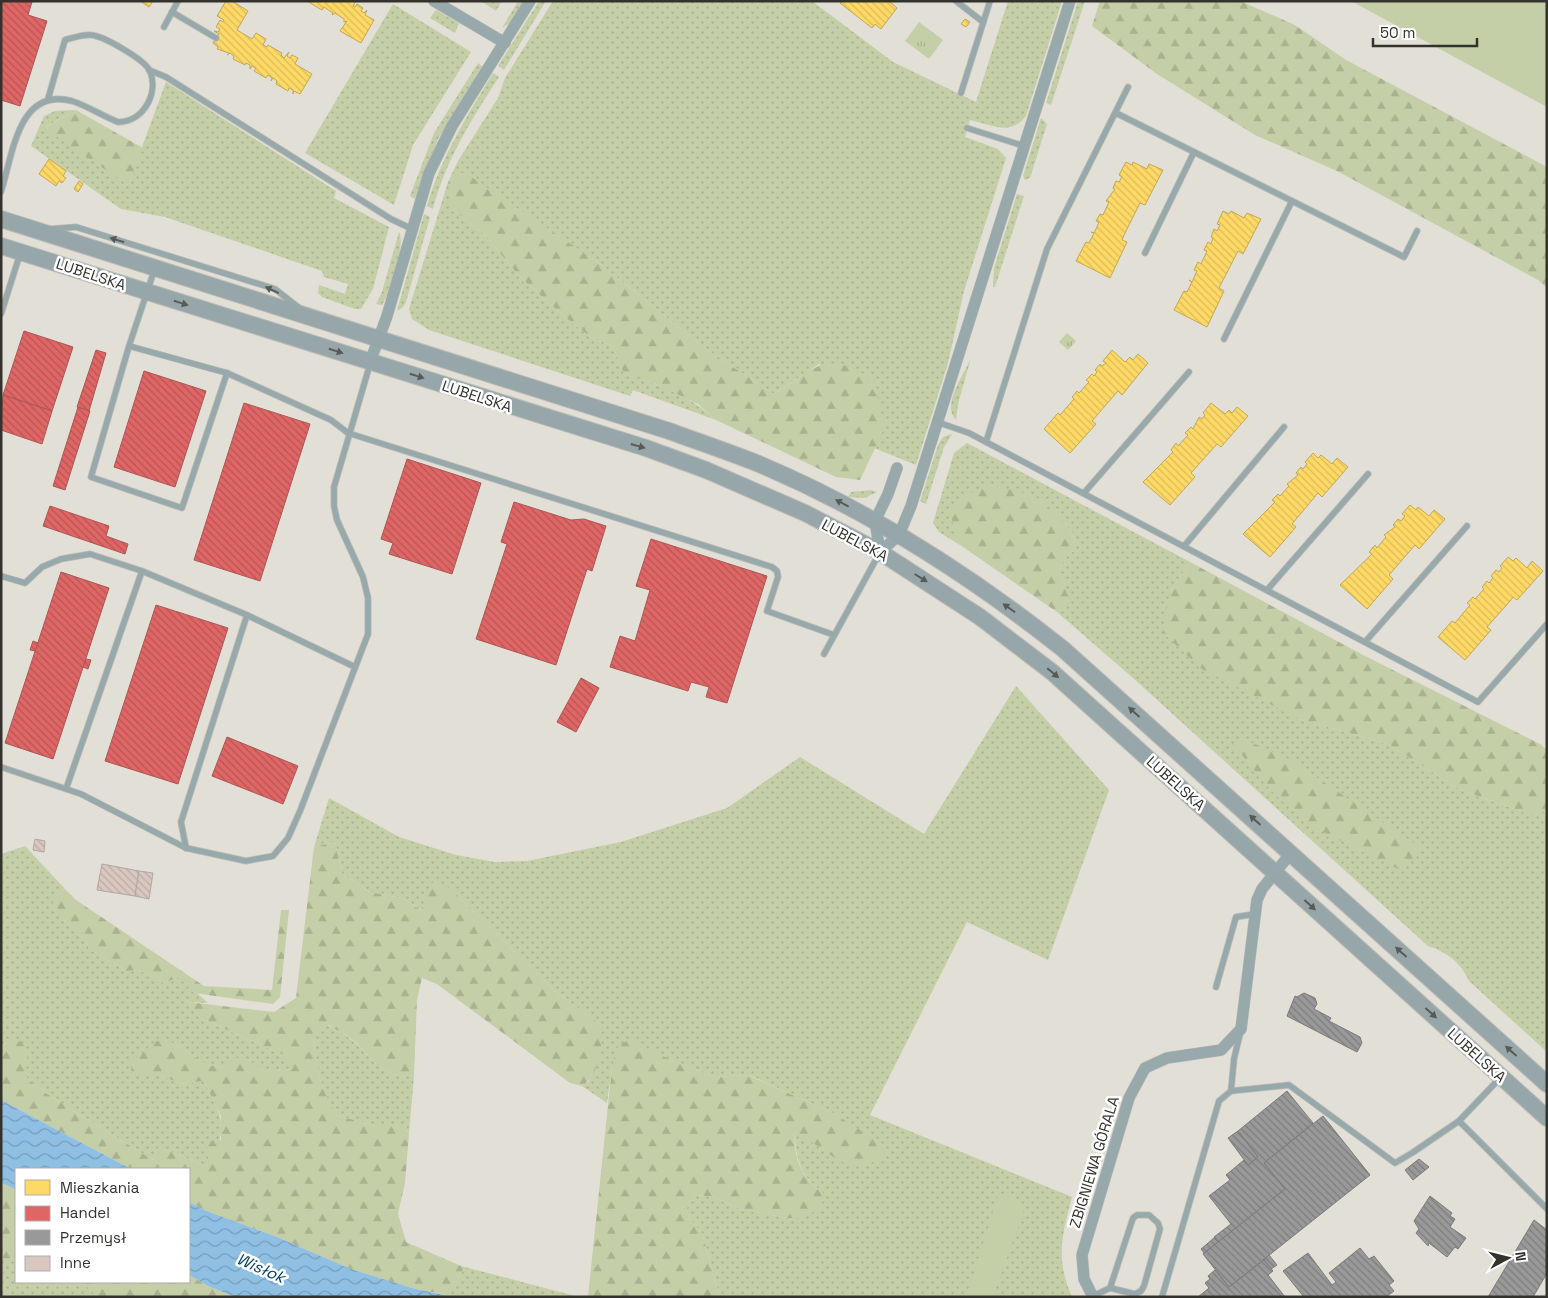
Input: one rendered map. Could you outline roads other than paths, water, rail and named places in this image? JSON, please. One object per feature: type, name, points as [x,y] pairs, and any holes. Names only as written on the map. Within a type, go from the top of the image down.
[{"type":"main road","name":"LUBELSKA","points":[[1,219],[622,416],[760,464],[875,520],[961,574],[1028,621],[1063,649],[1547,1084]]},
{"type":"main road","name":"LUBELSKA","points":[[1,246],[646,448],[737,483],[805,513],[880,552],[980,617],[1052,672],[1547,1118]]},
{"type":"main road","points":[[615,439],[612,425],[614,420],[622,416]]},
{"type":"street","points":[[434,1],[505,42]]},
{"type":"street","points":[[370,362],[380,339],[430,173],[452,126],[530,1]]},
{"type":"street","points":[[880,552],[899,535],[937,422],[1070,1]]},
{"type":"street","points":[[880,552],[875,520],[897,468]]},
{"type":"street","points":[[1241,1029],[1255,914],[1262,889],[1291,853]]},
{"type":"street","name":"ZBIGNIEWA GÓRALA","points":[[1093,1296],[1084,1279],[1082,1255],[1128,1098],[1145,1068],[1167,1058],[1220,1050],[1241,1029]]},
{"type":"lane","points":[[164,27],[178,1]]},
{"type":"lane","points":[[956,1],[983,22]]},
{"type":"lane","points":[[961,93],[990,1]]},
{"type":"lane","points":[[172,12],[216,38]]},
{"type":"lane","points":[[48,99],[64,40],[84,35],[100,37],[129,54],[149,70],[166,77],[391,218],[412,229]]},
{"type":"lane","points":[[1,192],[23,119],[39,103],[48,99],[75,102],[110,119],[127,122],[135,119],[146,107],[151,88],[149,70]]},
{"type":"lane","points":[[986,442],[1047,250],[1128,87]]},
{"type":"lane","points":[[1116,113],[1404,257],[1417,231]]},
{"type":"lane","points":[[967,128],[1024,146]]},
{"type":"lane","points":[[1145,253],[1194,152]]},
{"type":"lane","points":[[1224,339],[1292,201]]},
{"type":"lane","points":[[35,230],[76,227],[275,289],[312,317]]},
{"type":"lane","points":[[1,314],[21,252]]},
{"type":"lane","points":[[155,268],[129,346],[91,477],[182,508],[227,373]]},
{"type":"lane","points":[[129,346],[227,373],[331,420],[348,433],[772,567],[777,571],[778,577],[767,611],[834,635]]},
{"type":"lane","points":[[1,767],[81,794],[186,848],[246,861],[273,856],[282,848],[300,812],[368,634],[368,598],[363,577],[342,534],[334,506],[334,487],[370,362]]},
{"type":"lane","points":[[1084,493],[1189,372]]},
{"type":"lane","points":[[937,422],[969,433],[1478,702],[1547,624]]},
{"type":"lane","points":[[1185,546],[1284,427]]},
{"type":"lane","points":[[1267,590],[1368,474]]},
{"type":"lane","points":[[1365,642],[1467,526]]},
{"type":"lane","points":[[824,654],[880,552]]},
{"type":"lane","points":[[1,576],[24,583],[42,567],[61,559],[90,554],[142,571],[247,615],[355,667]]},
{"type":"lane","points":[[66,789],[142,571]]},
{"type":"lane","points":[[186,848],[181,822],[247,615]]},
{"type":"lane","points":[[1216,987],[1236,917],[1255,914]]},
{"type":"lane","points":[[1231,1090],[1234,1058],[1241,1029]]},
{"type":"lane","points":[[1162,1297],[1219,1101],[1231,1090],[1289,1085],[1395,1163],[1412,1154],[1459,1121],[1501,1077]]},
{"type":"lane","points":[[1459,1121],[1547,1209]]},
{"type":"lane","points":[[1093,1296],[1110,1288],[1135,1294],[1142,1291],[1160,1234],[1158,1223],[1149,1215],[1137,1215],[1130,1223],[1110,1288]]},
{"type":"water","points":[[1,1100],[129,1168],[15,1168],[15,1189],[1,1182]]},
{"type":"water","name":"Wisłok","points":[[190,1203],[204,1210],[277,1237],[351,1269],[412,1288],[454,1297],[236,1297],[208,1286],[190,1276]]}]
